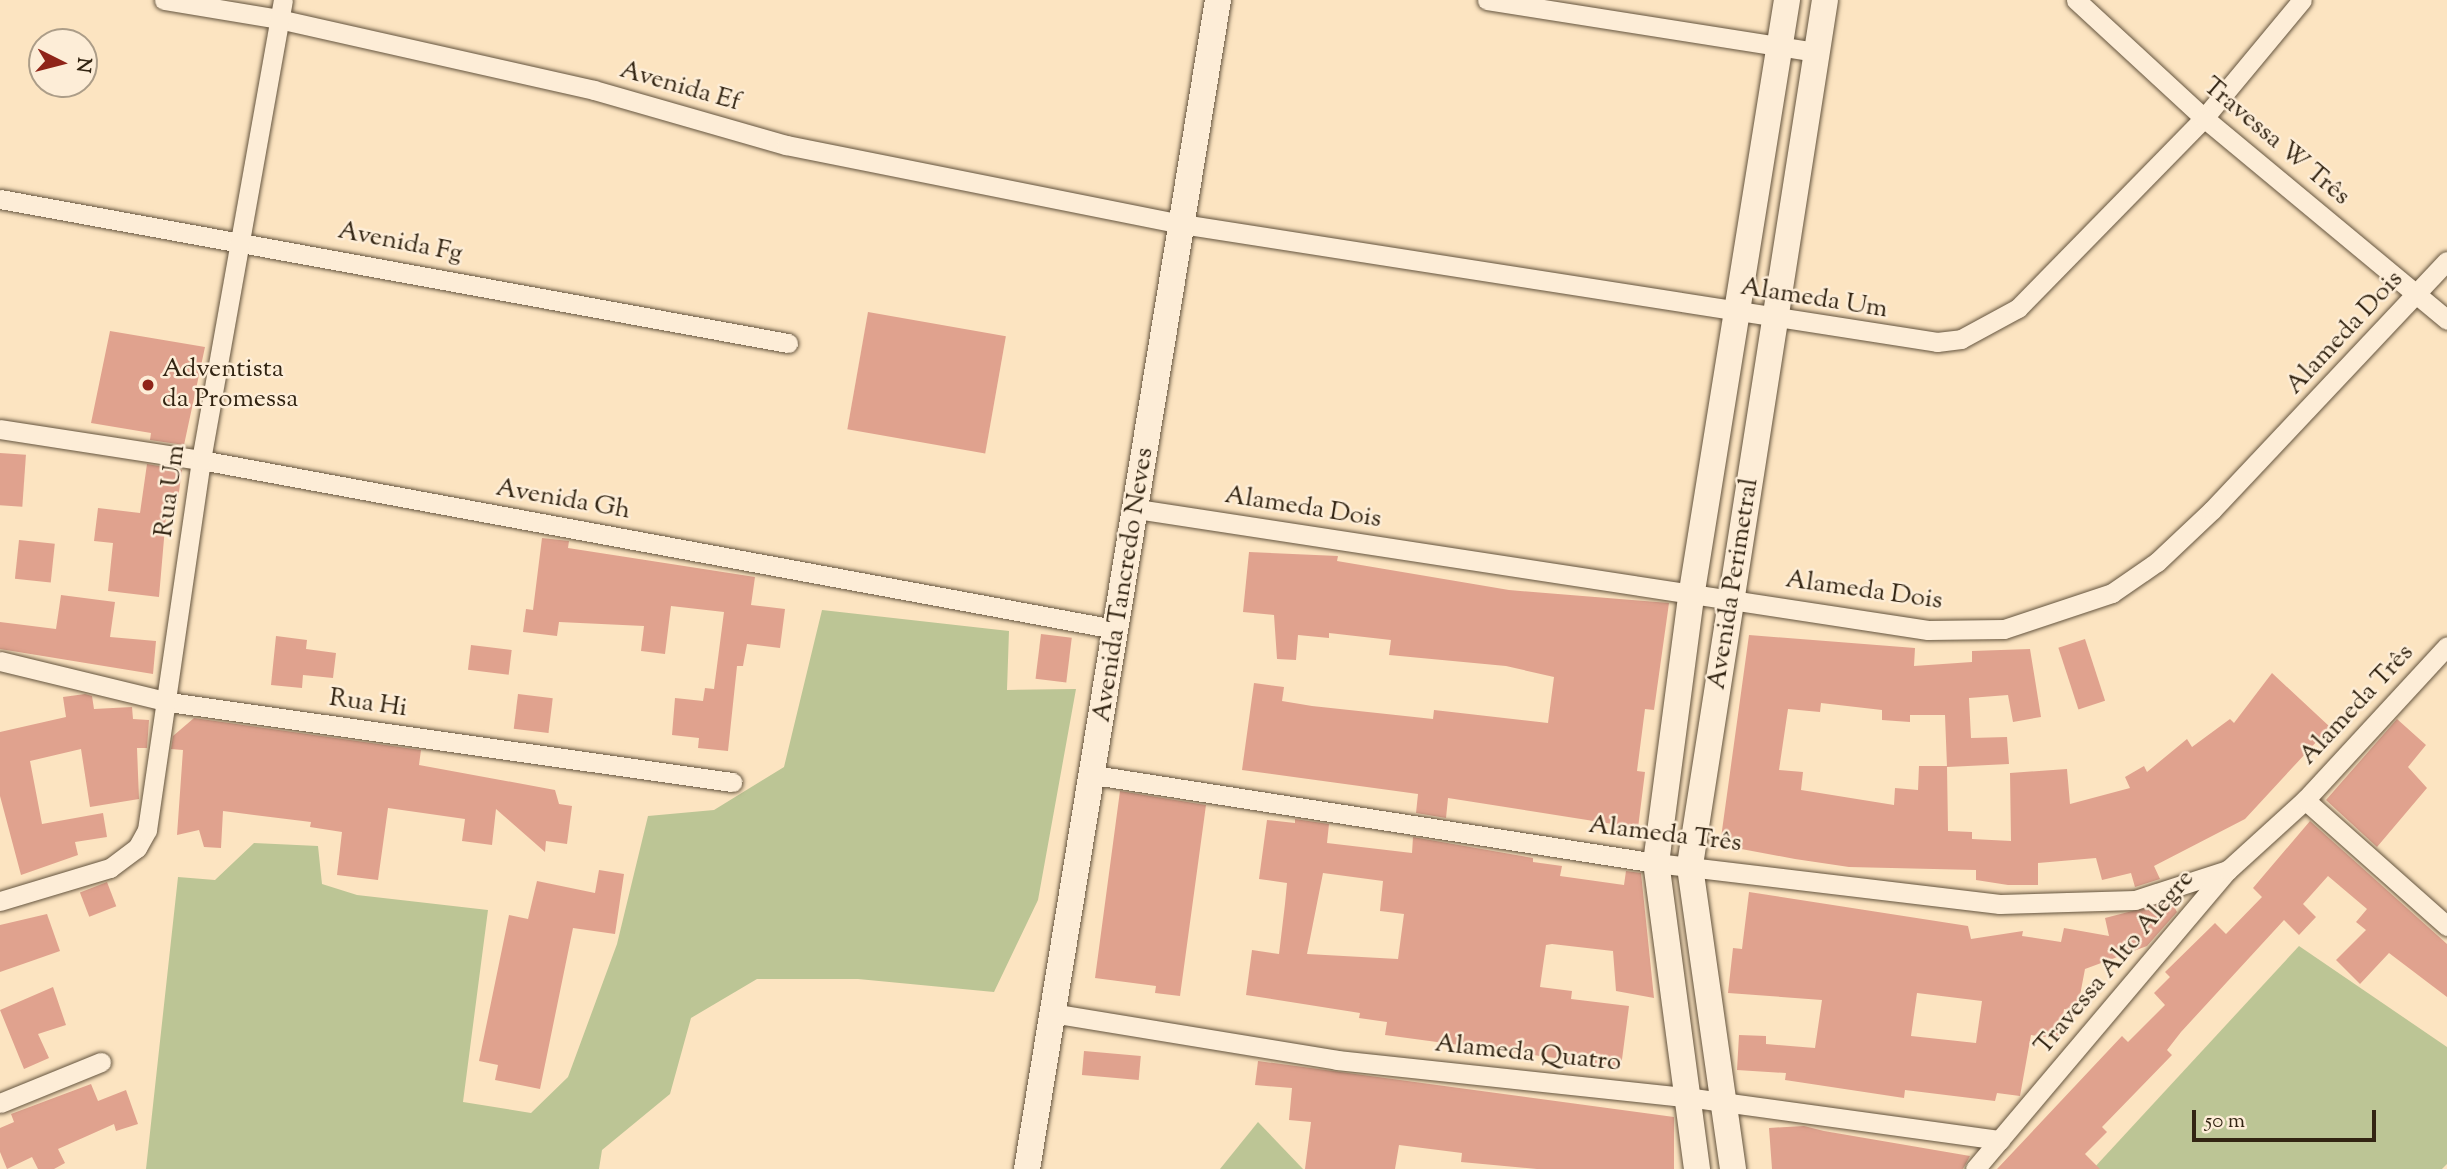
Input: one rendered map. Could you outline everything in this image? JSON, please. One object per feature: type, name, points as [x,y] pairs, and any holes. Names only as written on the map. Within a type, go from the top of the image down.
[{"type":"street","name":"Avenida Ef","points":[[163,0],[281,10],[594,89],[786,145],[1182,224]]},
{"type":"street","name":"Avenida Tancredo Neves","points":[[1027,1169],[1051,1013],[1094,775],[1115,629],[1137,509],[1218,0]]},
{"type":"street","points":[[1487,0],[1817,52]]},
{"type":"street","name":"Avenida Perimetral","points":[[1697,1169],[1656,863],[1692,591],[1787,0]]},
{"type":"street","name":"Avenida Perimetral","points":[[1733,1169],[1690,865],[1825,0]]},
{"type":"street","name":"Travessa W Três","points":[[2076,0],[2204,118],[2447,320]]},
{"type":"street","name":"Alameda Um","points":[[1182,224],[1908,341],[1961,339],[1982,330],[2018,308],[2204,118],[2302,0]]},
{"type":"street","name":"Rua Um","points":[[0,901],[110,868],[125,859],[147,830],[169,702],[201,460],[244,239],[281,10]]},
{"type":"street","name":"Avenida Fg","points":[[0,199],[244,239],[788,344]]},
{"type":"street","name":"Alameda Dois","points":[[1137,509],[1692,591],[1928,630],[2004,629],[2112,593],[2157,562],[2212,510],[2447,261]]},
{"type":"street","name":"Avenida Gh","points":[[0,429],[201,460],[1115,629]]},
{"type":"street","name":"Alameda Três","points":[[2305,800],[2447,646]]},
{"type":"street","name":"Rua Hi","points":[[0,661],[169,702],[732,782]]},
{"type":"street","name":"Alameda Três","points":[[1094,775],[1656,863],[2000,904],[2051,905],[2135,900],[2228,870]]},
{"type":"street","points":[[2305,800],[2447,926]]},
{"type":"street","name":"Travessa Alto Alegre","points":[[1975,1169],[2228,870],[2305,800]]},
{"type":"street","name":"Alameda Quatro","points":[[1051,1013],[1336,1060],[1686,1097],[2000,1140]]},
{"type":"street","points":[[0,1103],[101,1062]]},
{"type":"green space","points":[[822,610],[1009,631],[1007,690],[1076,689],[1038,900],[994,992],[858,979],[757,979],[691,1018],[670,1094],[602,1150],[599,1169],[146,1169],[178,877],[215,880],[254,843],[318,846],[322,884],[357,895],[488,910],[463,1102],[531,1113],[568,1077],[617,944],[648,816],[714,810],[784,767]]},
{"type":"green space","points":[[2299,946],[2447,1047],[2447,1164],[2442,1169],[2093,1169]]},
{"type":"green space","points":[[1258,1122],[1303,1169],[1220,1169]]},
{"type":"building","points":[[868,312],[1006,336],[985,454],[847,429]]},
{"type":"building","name":"Adventista da Promessa","points":[[110,331],[205,347],[184,445],[150,440],[151,433],[91,423]]},
{"type":"building","points":[[0,453],[26,455],[22,507],[0,505]]},
{"type":"building","points":[[147,464],[182,470],[177,506],[167,504],[159,597],[108,591],[113,543],[94,541],[98,508],[140,513]]},
{"type":"building","points":[[542,538],[569,541],[568,548],[755,577],[751,605],[785,609],[780,648],[747,644],[743,666],[737,666],[728,751],[698,748],[699,738],[672,735],[675,698],[703,701],[705,688],[714,689],[724,612],[671,606],[665,654],[641,651],[644,626],[559,622],[557,636],[523,632],[526,609],[533,610]]},
{"type":"building","points":[[19,540],[55,544],[51,583],[15,579]]},
{"type":"building","points":[[1249,552],[1338,556],[1337,561],[1509,590],[1669,603],[1654,710],[1645,709],[1637,771],[1645,772],[1638,828],[1448,798],[1446,818],[1416,813],[1418,794],[1242,770],[1254,683],[1284,687],[1282,701],[1312,706],[1433,719],[1434,710],[1548,723],[1554,677],[1506,666],[1389,655],[1391,640],[1329,633],[1329,638],[1298,635],[1296,660],[1277,659],[1274,615],[1243,612]]},
{"type":"building","points":[[61,595],[115,602],[110,637],[156,641],[153,674],[0,649],[0,622],[56,629]]},
{"type":"building","points":[[1041,634],[1072,638],[1066,682],[1036,679]]},
{"type":"building","points":[[1749,635],[1915,648],[1914,666],[1972,662],[1972,651],[2030,649],[2041,717],[2013,722],[2008,695],[1969,698],[1971,738],[2007,737],[2009,764],[1947,767],[1948,831],[1972,832],[1972,839],[2011,841],[2010,773],[2067,769],[2070,804],[2130,788],[2125,777],[2144,766],[2147,772],[2187,739],[2192,747],[2230,719],[2234,723],[2272,673],[2330,727],[2245,819],[2154,866],[2160,879],[2135,887],[2131,873],[2102,880],[2096,858],[2038,863],[2038,885],[2008,885],[1976,880],[1976,870],[1849,867],[1795,859],[1720,845]],"holes":[[[1821,703],[1882,710],[1882,720],[1910,722],[1910,715],[1945,715],[1947,766],[1919,766],[1918,790],[1895,788],[1894,805],[1801,790],[1803,772],[1779,770],[1788,709],[1820,712]]]},
{"type":"building","points":[[276,636],[307,640],[306,649],[336,653],[333,678],[303,675],[302,688],[271,685]]},
{"type":"building","points":[[2085,639],[2105,701],[2078,709],[2058,648]]},
{"type":"building","points":[[471,645],[512,650],[509,675],[468,670]]},
{"type":"building","points":[[85,694],[92,696],[94,709],[132,707],[133,719],[149,720],[147,748],[137,748],[139,799],[90,807],[81,749],[30,761],[42,824],[103,813],[107,837],[75,842],[78,855],[21,875],[0,796],[0,732],[66,717],[63,697]]},
{"type":"building","points":[[518,694],[553,698],[548,733],[514,729]]},
{"type":"building","points":[[194,718],[421,750],[419,765],[555,790],[559,804],[572,806],[567,844],[546,841],[545,852],[496,809],[492,845],[462,841],[465,819],[388,808],[378,880],[337,875],[342,832],[310,827],[311,822],[223,811],[221,848],[204,847],[199,830],[177,835],[183,750],[171,749],[173,736]]},
{"type":"building","points":[[2397,719],[2426,745],[2408,767],[2427,788],[2377,847],[2326,800]]},
{"type":"building","points":[[1120,791],[1206,805],[1180,996],[1155,993],[1156,986],[1095,978]]},
{"type":"building","points":[[1295,819],[1329,824],[1327,843],[1412,853],[1413,837],[1533,858],[1533,862],[1562,866],[1560,876],[1624,885],[1626,871],[1641,873],[1654,998],[1616,991],[1613,951],[1552,944],[1546,945],[1540,987],[1572,991],[1571,999],[1629,1006],[1621,1067],[1385,1035],[1387,1022],[1359,1018],[1360,1013],[1246,995],[1252,950],[1279,954],[1285,904],[1287,883],[1259,879],[1267,820],[1295,823]],"holes":[[[1323,873],[1383,881],[1380,911],[1404,914],[1398,959],[1307,954]]]},
{"type":"building","points":[[2310,821],[2447,944],[2447,997],[2389,953],[2360,984],[2336,960],[2366,930],[2356,922],[2367,909],[2328,876],[2303,904],[2316,917],[2299,935],[2284,920],[2181,1032],[2167,1050],[2172,1055],[2102,1127],[2107,1132],[2085,1154],[2100,1169],[1997,1169],[2122,1036],[2128,1042],[2165,1005],[2154,993],[2170,977],[2165,972],[2215,923],[2226,934],[2262,897],[2253,888]]},
{"type":"building","points":[[599,870],[624,874],[615,934],[573,928],[540,1089],[495,1080],[498,1065],[479,1061],[509,915],[528,919],[537,881],[595,893]]},
{"type":"building","points":[[107,882],[116,906],[89,917],[80,892]]},
{"type":"building","points":[[1749,892],[1968,926],[1971,939],[2023,931],[2022,936],[2061,942],[2064,928],[2109,936],[2105,918],[2171,901],[2177,912],[2147,946],[2085,969],[2077,1011],[2064,1009],[2060,1039],[2031,1035],[2020,1096],[1997,1093],[1995,1101],[1905,1090],[1904,1098],[1785,1080],[1786,1073],[1737,1070],[1739,1035],[1766,1036],[1766,1044],[1815,1048],[1822,1000],[1728,993],[1733,948],[1742,949]],"holes":[[[1917,993],[1982,1001],[1976,1043],[1911,1036]]]},
{"type":"building","points":[[47,914],[60,951],[0,972],[0,925]]},
{"type":"building","points":[[53,987],[66,1025],[38,1034],[49,1058],[24,1069],[0,1010]]},
{"type":"building","points":[[1084,1051],[1141,1056],[1139,1080],[1082,1075]]},
{"type":"building","points":[[1258,1061],[1674,1117],[1674,1169],[1537,1169],[1461,1162],[1462,1153],[1399,1145],[1395,1169],[1305,1169],[1311,1122],[1289,1120],[1292,1088],[1255,1085]]},
{"type":"building","points":[[91,1084],[98,1101],[126,1090],[138,1124],[116,1131],[114,1124],[58,1149],[65,1163],[54,1169],[38,1169],[32,1157],[7,1169],[0,1152],[0,1128],[14,1122],[11,1114]]},
{"type":"building","points":[[1804,1126],[1970,1156],[1963,1169],[1772,1169],[1769,1128]]},
{"type":"place","name":"Adventista da Promessa","points":[[148,385]]}]
